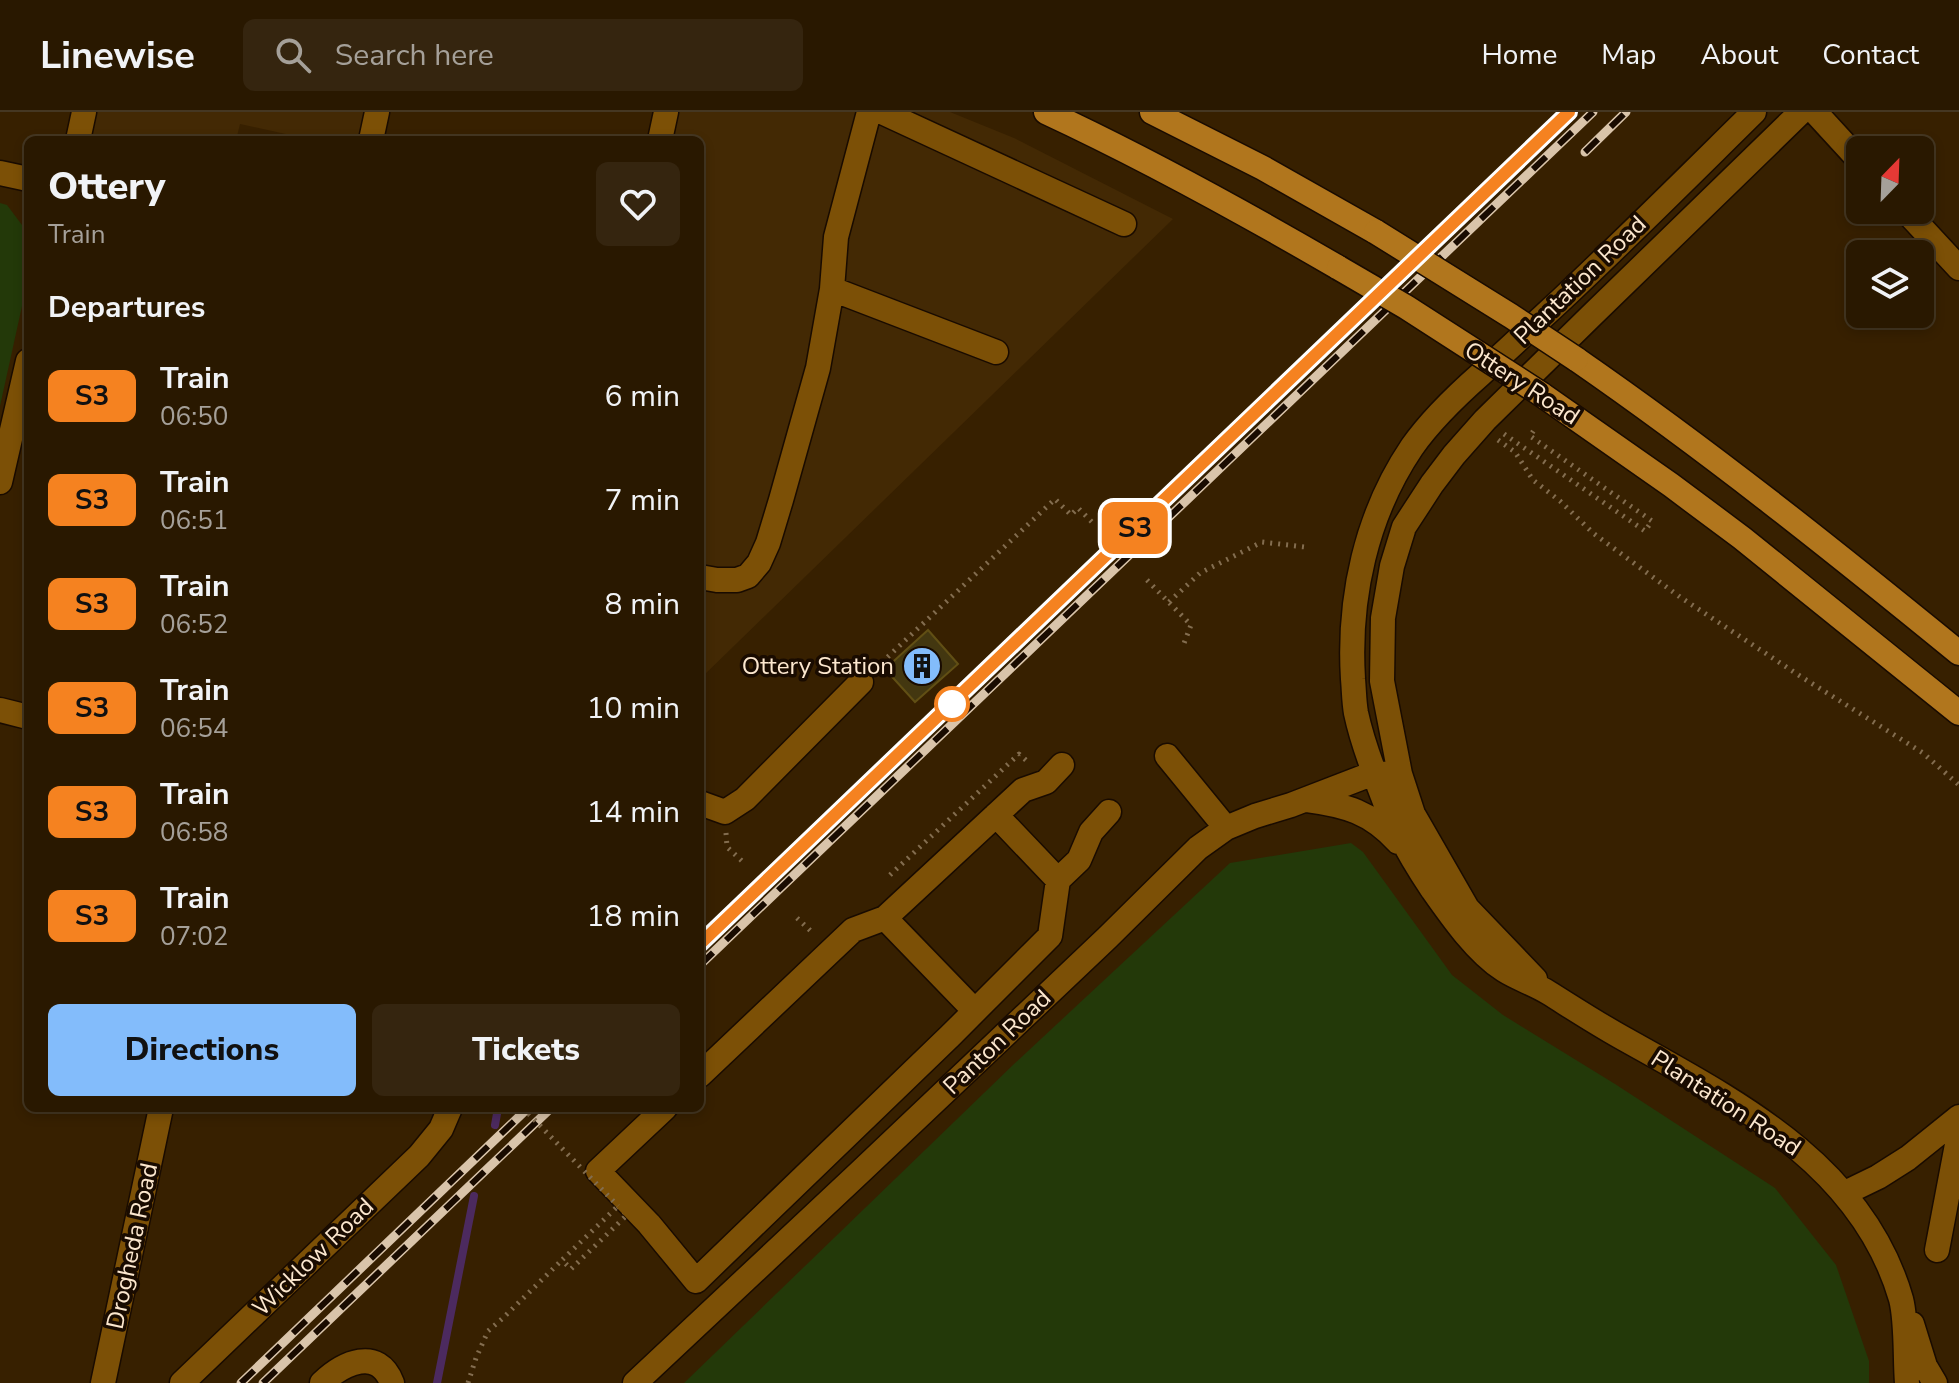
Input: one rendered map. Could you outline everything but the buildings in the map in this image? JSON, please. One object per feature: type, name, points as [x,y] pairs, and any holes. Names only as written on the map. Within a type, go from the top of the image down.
[{"type":"main road","name":"Ottery Road","points":[[1046,112],[1233,206],[1406,307],[1541,394],[1732,530],[1959,713]]},
{"type":"main road","name":"Ottery Road","points":[[1152,112],[1263,168],[1376,232],[1576,359],[1731,471],[1959,653]]},
{"type":"street","points":[[79,136],[84,112]]},
{"type":"street","points":[[372,136],[377,112]]},
{"type":"street","points":[[661,136],[666,112]]},
{"type":"street","points":[[704,578],[737,580],[748,576],[759,563],[773,529],[818,368],[832,289],[836,237],[869,112]]},
{"type":"street","points":[[882,112],[1124,224]]},
{"type":"street","name":"Plantation Road","points":[[1754,112],[1452,401],[1414,444],[1394,476],[1368,539],[1351,643],[1355,709],[1383,800],[1410,856],[1451,917],[1479,948],[1503,969],[1548,992],[1741,1107],[1776,1131],[1845,1193],[1879,1245],[1893,1276],[1902,1304],[1907,1383]]},
{"type":"street","name":"Plantation Road","points":[[1548,992],[1467,908],[1413,814],[1400,774],[1382,681],[1383,618],[1392,566],[1404,527],[1432,484],[1485,420],[1801,112]]},
{"type":"street","points":[[1815,112],[1846,146]]},
{"type":"street","points":[[0,173],[24,178]]},
{"type":"street","points":[[1920,224],[1948,251],[1959,268]]},
{"type":"street","points":[[832,289],[996,352]]},
{"type":"street","points":[[0,482],[24,378]]},
{"type":"street","points":[[704,804],[725,812],[745,799],[861,682]]},
{"type":"street","points":[[0,710],[24,716]]},
{"type":"street","points":[[1167,756],[1226,828]]},
{"type":"street","points":[[704,1071],[853,930],[885,918],[1023,790],[1046,782],[1062,765]]},
{"type":"street","name":"Panton Road","points":[[635,1383],[1107,938],[1198,848],[1226,828],[1255,816],[1374,773],[1400,774]]},
{"type":"street","points":[[1306,800],[1358,811],[1389,832],[1410,856]]},
{"type":"street","points":[[661,1112],[598,1171],[649,1224],[696,1281],[1050,936],[1058,880],[1079,860],[1091,832],[1109,812]]},
{"type":"street","points":[[996,815],[1058,880]]},
{"type":"street","points":[[885,918],[975,1011]]},
{"type":"street","name":"Drogheda Road","points":[[103,1383],[160,1112]]},
{"type":"street","points":[[1845,1193],[1908,1158],[1959,1117]]},
{"type":"street","name":"Wicklow Road","points":[[182,1383],[419,1156],[446,1118]]},
{"type":"street","points":[[1937,1250],[1959,1134]]},
{"type":"street","points":[[1902,1304],[1911,1321],[1925,1366],[1935,1383]]},
{"type":"street","points":[[322,1383],[337,1370],[361,1361],[376,1364],[388,1372],[392,1383]]},
{"type":"path","points":[[1496,429],[1645,531],[1652,521],[1530,436],[1536,427]]},
{"type":"path","points":[[1489,433],[1515,452],[1533,480],[1626,559],[1786,668],[1923,753],[1959,785]]},
{"type":"path","points":[[861,682],[1055,499],[1071,515],[1078,508],[1095,525]]},
{"type":"path","points":[[1169,602],[1200,573],[1262,542],[1305,547]]},
{"type":"path","points":[[1147,580],[1191,625],[1183,646]]},
{"type":"path","points":[[885,880],[1019,754],[1037,770]]},
{"type":"path","points":[[727,847],[742,861]]},
{"type":"path","points":[[797,918],[814,934],[821,926]]},
{"type":"path","points":[[527,1112],[627,1215],[571,1269],[562,1260]]},
{"type":"path","points":[[468,1383],[488,1331],[618,1206]]},
{"type":"shaded area","points":[[84,112],[377,112],[372,136],[295,136],[240,124],[237,136],[79,136]]},
{"type":"shaded area","points":[[666,112],[950,112],[1014,138],[1173,219],[704,675],[704,136],[661,136]]},
{"type":"green space","points":[[0,203],[7,205],[24,228],[24,297],[0,406]]},
{"type":"green space","points":[[1351,843],[1363,852],[1452,975],[1503,1015],[1775,1188],[1836,1265],[1869,1361],[1869,1383],[684,1383],[1014,1064],[1230,863]]},
{"type":"waterway","points":[[495,1125],[497,1112]]},
{"type":"waterway","points":[[437,1383],[474,1196]]},
{"type":"railway","points":[[704,940],[1569,112]]},
{"type":"railway","points":[[704,961],[1593,112]]},
{"type":"railway","points":[[1585,152],[1626,112]]},
{"type":"railway","points":[[241,1383],[524,1112]]},
{"type":"railway","points":[[263,1383],[547,1112]]},
{"type":"train","name":"S3","points":[[704,940],[1569,112]]},
{"type":"place","name":"Ottery Station","points":[[922,666]]}]
